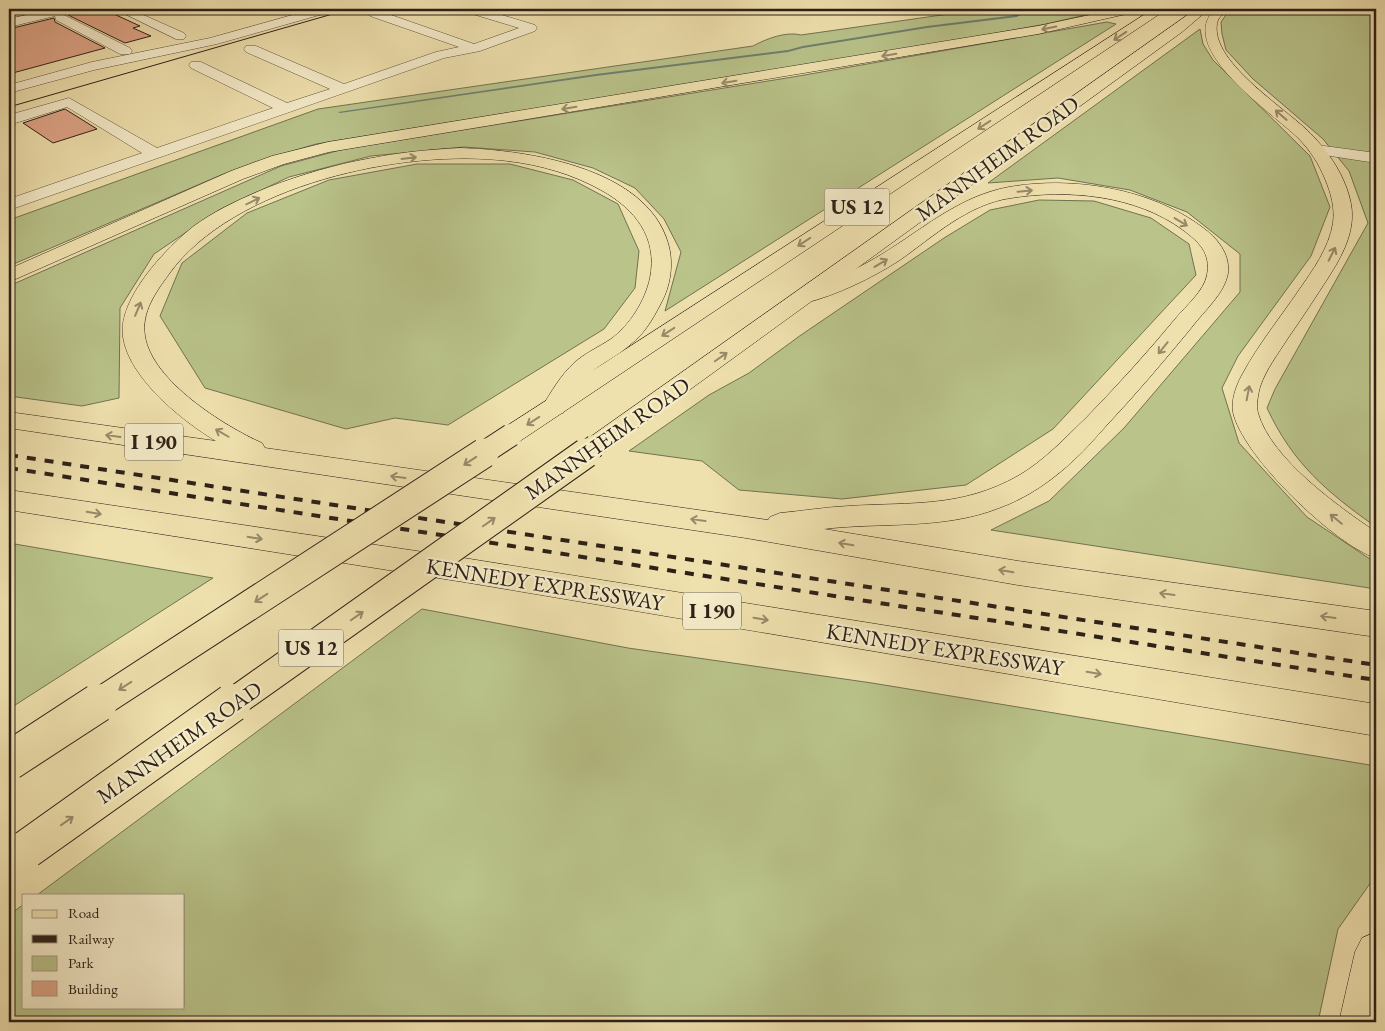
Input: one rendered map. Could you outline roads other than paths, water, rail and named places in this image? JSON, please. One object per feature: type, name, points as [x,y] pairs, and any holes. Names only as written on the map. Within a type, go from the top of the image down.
[{"type":"main road","points":[[9,276],[237,175],[278,160],[328,148],[1038,30],[1091,20],[1131,9]]},
{"type":"main road","name":"MANNHEIM ROAD","points":[[9,761],[554,407],[1160,9]]},
{"type":"main road","name":"MANNHEIM ROAD","points":[[18,856],[805,297],[1202,9]]},
{"type":"main road","points":[[1222,9],[1212,19],[1214,48],[1234,73],[1305,135],[1317,150],[1338,189],[1343,208],[1341,228],[1334,252],[1260,363],[1248,388],[1245,412],[1257,439],[1288,477],[1338,521],[1376,547]]},
{"type":"main road","points":[[300,463],[251,448],[213,428],[175,398],[143,362],[135,342],[132,323],[146,289],[179,249],[216,220],[254,200],[308,178],[372,162],[436,154],[531,158],[571,169],[603,183],[629,198],[648,217],[658,236],[662,252],[654,296],[630,334],[580,370],[554,407]]},
{"type":"main road","points":[[746,527],[847,516],[946,512],[990,500],[1030,482],[1066,453],[1141,375],[1215,284],[1219,269],[1217,254],[1204,238],[1183,222],[1154,208],[1122,197],[1092,191],[1058,188],[1028,190],[986,199],[955,214],[877,266],[805,297]]},
{"type":"main road","name":"I 190","points":[[9,420],[746,527],[1018,573],[1376,624]]},
{"type":"main road","name":"KENNEDY EXPRESSWAY","points":[[9,501],[460,570],[1376,720]]},
{"type":"main road","points":[[1360,1022],[1376,952]]},
{"type":"lane","points":[[26,23],[81,9]]},
{"type":"lane","points":[[9,83],[180,36],[120,9]]},
{"type":"lane","points":[[9,89],[62,74],[212,41],[326,9]]},
{"type":"lane","points":[[380,9],[374,13],[475,48]]},
{"type":"lane","points":[[9,205],[454,51],[475,48],[531,28],[470,9]]},
{"type":"lane","points":[[9,23],[64,13],[125,51]]},
{"type":"lane","points":[[251,49],[343,89]]},
{"type":"lane","points":[[196,65],[287,108]]},
{"type":"lane","points":[[9,109],[78,86],[62,74]]},
{"type":"lane","points":[[9,120],[69,102],[155,154]]},
{"type":"lane","points":[[1317,150],[1376,158]]},
{"type":"waterway","points":[[340,112],[596,75],[788,51],[927,27],[1017,16],[1028,9]]},
{"type":"tram line","points":[[9,107],[350,9]]},
{"type":"railway","points":[[9,455],[1376,665]]},
{"type":"railway","points":[[9,468],[1376,680]]}]
